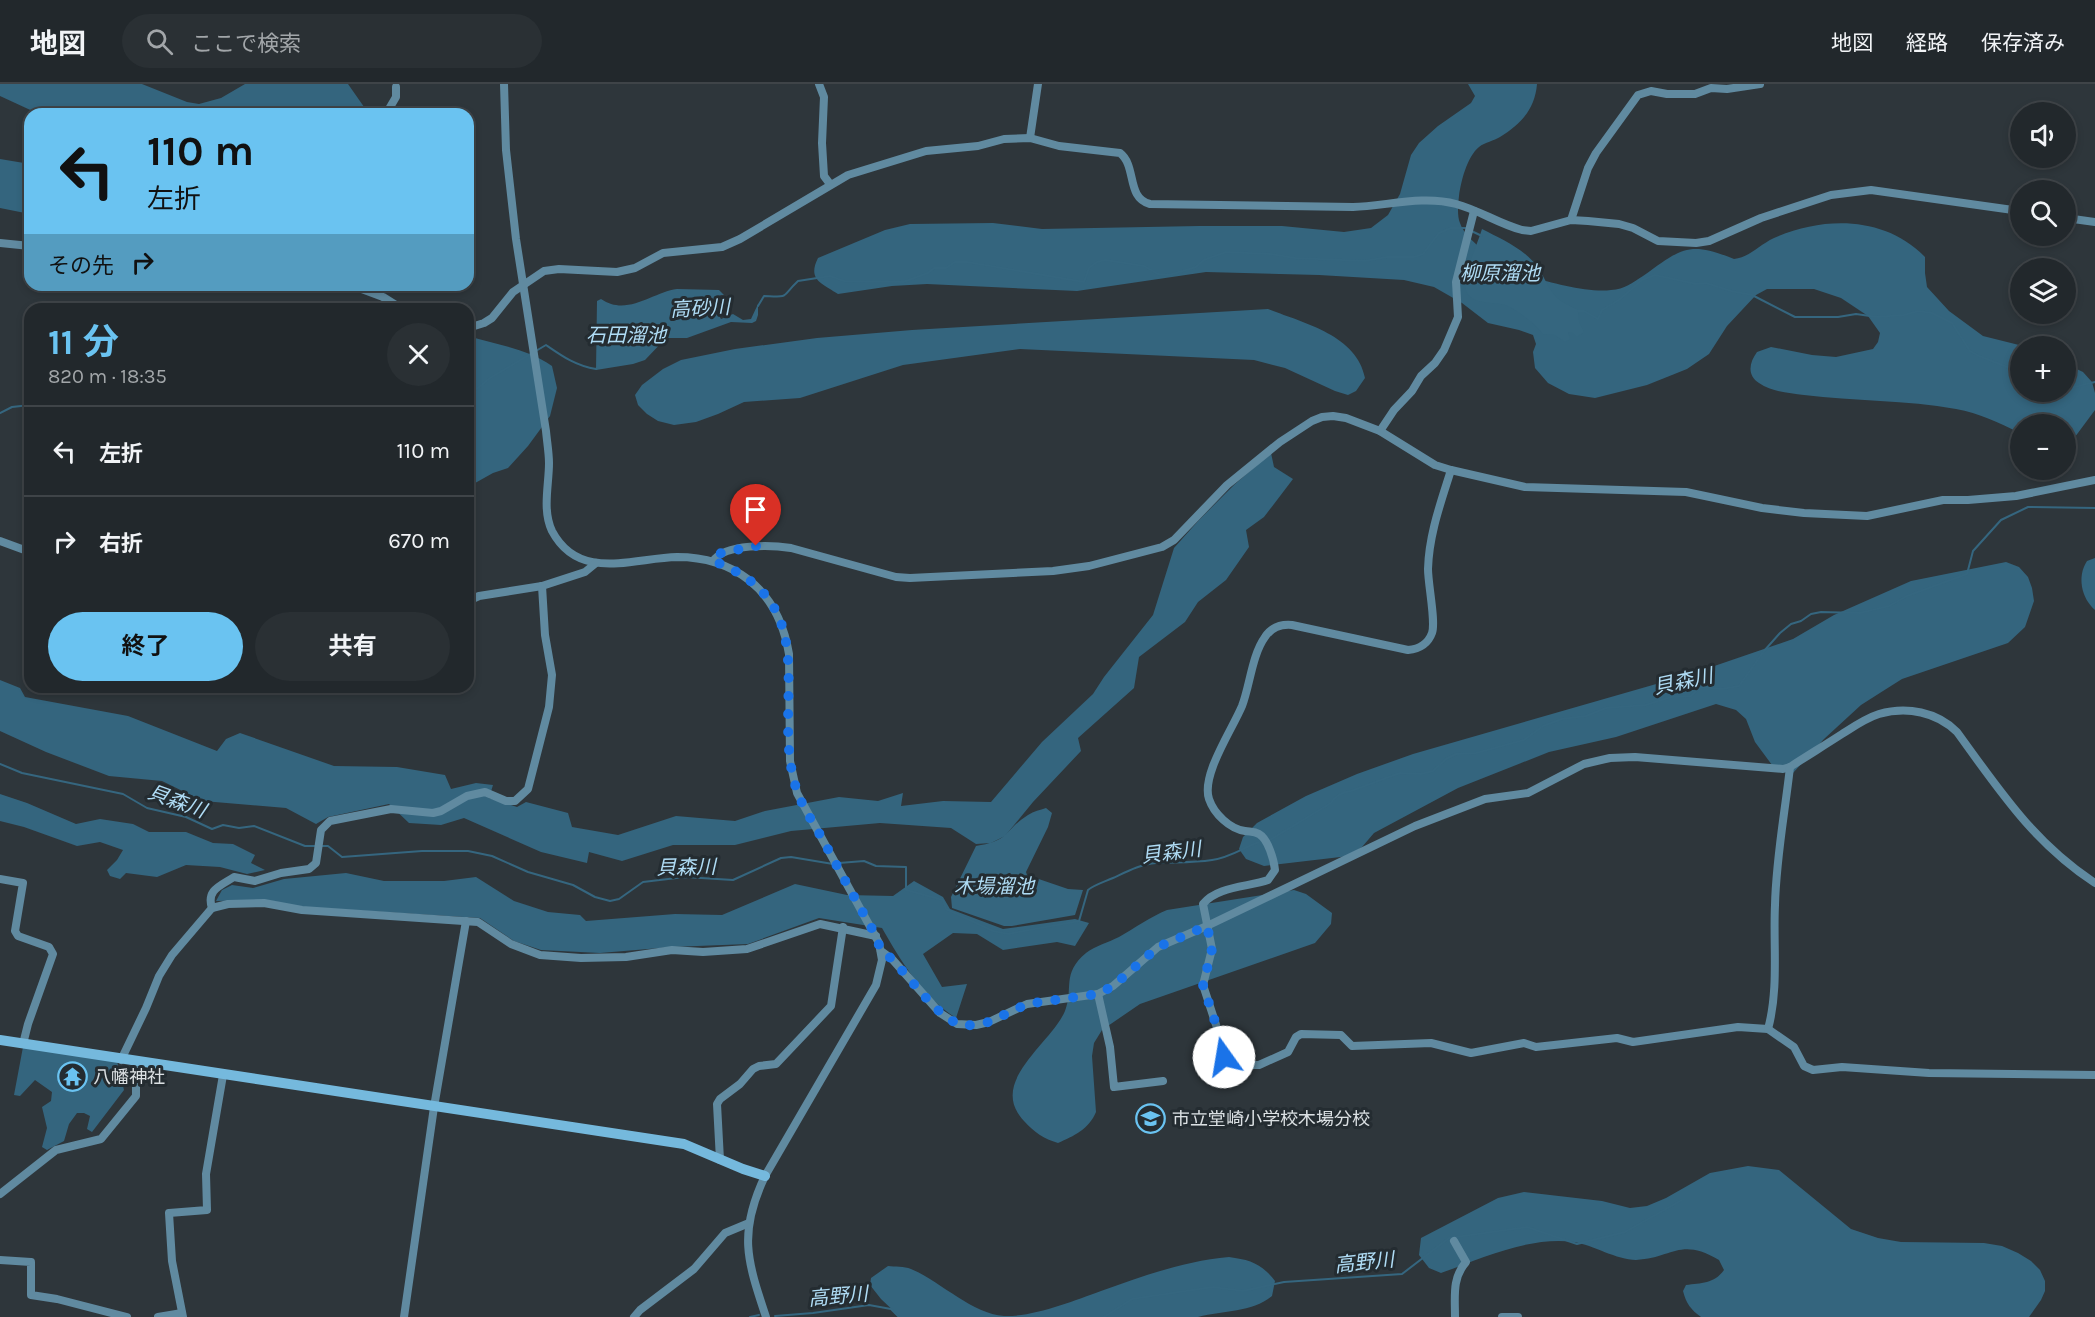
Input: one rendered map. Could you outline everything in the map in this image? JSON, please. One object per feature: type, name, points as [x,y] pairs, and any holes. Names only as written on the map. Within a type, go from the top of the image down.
[{"type":"street","points":[[504,84],[506,150],[516,239],[546,431],[549,462],[548,520],[559,541],[567,549],[586,560],[596,563],[624,563],[674,557],[713,561],[728,566],[755,585],[774,608],[782,623],[789,654],[790,761],[797,793],[876,936],[881,951],[879,977],[871,996],[757,1193],[749,1223],[748,1249],[750,1270],[766,1317]]},
{"type":"street","points":[[819,84],[824,97],[822,143],[824,176],[830,184]]},
{"type":"street","points":[[1030,138],[1038,84]]},
{"type":"street","points":[[1570,220],[1588,168],[1596,153],[1638,95],[1651,91],[1667,94],[1695,94],[1711,88],[1727,89],[1760,84]]},
{"type":"street","points":[[390,108],[396,97],[396,87]]},
{"type":"street","points":[[474,326],[492,318],[513,292],[544,271],[559,269],[617,272],[635,268],[663,253],[722,247],[740,239],[830,184],[849,175],[926,151],[978,146],[1004,139],[1030,138],[1059,146],[1114,150],[1127,160],[1137,195],[1143,202],[1150,204],[1376,207],[1425,200],[1455,204],[1522,230],[1531,231],[1570,220],[1619,224],[1633,228],[1658,241],[1696,243],[1710,241],[1761,218],[1832,195],[1871,190],[2010,210]]},
{"type":"street","points":[[1380,431],[1394,410],[1412,392],[1421,376],[1435,363],[1458,316],[1456,282],[1474,211]]},
{"type":"street","points":[[2076,219],[2095,222]]},
{"type":"street","points":[[0,243],[24,245]]},
{"type":"street","points":[[367,291],[392,303]]},
{"type":"street","points":[[713,561],[721,553],[773,545],[896,577],[910,578],[1053,571],[1089,566],[1162,547],[1174,540],[1227,485],[1280,442],[1322,417],[1340,417],[1380,431],[1421,457],[1451,470],[1525,487],[1686,492],[1762,508],[1867,516],[1943,500],[1968,501],[2016,495],[2095,480]]},
{"type":"street","points":[[1451,470],[1438,510],[1430,546],[1428,582],[1433,629],[1431,637],[1417,649],[1403,649],[1286,625],[1273,629],[1263,640],[1241,707],[1210,773],[1208,793],[1215,809],[1224,820],[1238,829],[1254,832],[1263,837],[1275,864],[1275,870],[1268,880],[1237,886],[1207,900],[1203,906],[1212,949],[1203,985],[1221,1040],[1225,1065],[1259,1065],[1288,1052],[1296,1037],[1301,1034],[1341,1035],[1352,1046],[1431,1043],[1471,1053],[1524,1043],[1536,1047],[1617,1038],[1633,1042],[1738,1027],[1768,1029],[1794,1047],[1804,1066],[1813,1070],[1842,1067],[1929,1073],[2095,1076]]},
{"type":"street","points":[[0,541],[24,550]]},
{"type":"street","points":[[474,598],[542,586],[585,572],[596,563]]},
{"type":"street","points":[[212,908],[209,899],[211,894],[234,877],[255,881],[281,873],[309,869],[316,863],[321,830],[330,821],[391,809],[433,813],[476,793],[493,794],[506,801],[515,801],[522,796],[528,789],[549,707],[552,675],[545,635],[542,586]]},
{"type":"street","points":[[881,951],[892,959],[940,1013],[957,1024],[965,1026],[989,1022],[1027,1004],[1098,994],[1113,986],[1158,947],[1207,926],[1414,826],[1485,799],[1528,793],[1584,764],[1610,758],[1635,757],[1776,769],[1790,767],[1858,724],[1878,714],[1900,710],[1938,717],[1957,732],[2022,820],[2073,869],[2095,883]]},
{"type":"street","points":[[1768,1029],[1774,994],[1775,902],[1790,767]]},
{"type":"street","points":[[0,879],[23,883],[15,931],[18,936],[49,947],[53,954],[23,1044]]},
{"type":"street","points":[[121,1060],[159,976],[172,955],[212,908],[228,904],[264,903],[302,910],[478,922],[511,944],[540,955],[581,958],[626,957],[672,950],[704,952],[747,949],[820,924],[843,927],[876,936]]},
{"type":"street","points":[[404,1317],[434,1107],[466,921]]},
{"type":"street","points":[[720,1160],[717,1104],[753,1069],[776,1064],[831,1006],[843,927]]},
{"type":"street","points":[[1098,994],[1110,1047],[1114,1087],[1163,1081]]},
{"type":"street","points":[[0,1040],[684,1144],[765,1176]]},
{"type":"street","points":[[0,1194],[56,1150],[101,1139],[136,1096],[136,1062]]},
{"type":"street","points":[[158,1317],[183,1315],[172,1261],[169,1213],[207,1210],[206,1174],[223,1075]]},
{"type":"street","points":[[634,1317],[694,1269],[725,1233],[749,1223]]},
{"type":"street","points":[[1454,1241],[1466,1262],[1459,1270],[1455,1280],[1455,1317]]},
{"type":"street","points":[[0,1260],[31,1262],[31,1295],[57,1299],[127,1317]]},
{"type":"street","points":[[1502,1317],[1518,1317]]},
{"type":"shaded area","points":[[0,84],[142,84],[187,102],[199,104],[221,98],[245,84],[348,84],[365,108],[26,108],[0,96]]},
{"type":"shaded area","points":[[1468,84],[1537,84],[1536,93],[1526,115],[1508,132],[1481,145],[1475,151],[1465,170],[1459,196],[1458,217],[1464,231],[1490,255],[1512,269],[1560,285],[1602,291],[1611,290],[1628,285],[1685,250],[1706,250],[1734,259],[1750,253],[1774,238],[1813,226],[1853,224],[1873,227],[1892,234],[1925,257],[1927,287],[1949,311],[1983,336],[2010,343],[2010,402],[2076,402],[2076,369],[2083,372],[2092,382],[2095,393],[2095,410],[2076,436],[2076,414],[2010,414],[2010,428],[1956,409],[1804,395],[1781,392],[1764,386],[1755,380],[1750,369],[1757,352],[1771,347],[1836,357],[1873,349],[1878,342],[1880,333],[1868,316],[1841,298],[1814,289],[1767,289],[1756,295],[1727,326],[1709,354],[1687,369],[1647,385],[1595,398],[1569,394],[1548,383],[1535,368],[1533,352],[1536,344],[1533,335],[1488,323],[1462,303],[1434,287],[1404,280],[1206,272],[1077,291],[927,284],[892,286],[838,294],[822,284],[815,276],[815,265],[818,258],[885,230],[910,224],[993,223],[1042,229],[1282,226],[1344,232],[1371,228],[1388,215],[1400,194],[1411,155],[1419,143],[1438,126],[1471,103],[1475,96]]},
{"type":"shaded area","points":[[0,159],[24,163],[24,213],[0,208]]},
{"type":"shaded area","points":[[1268,309],[1327,333],[1351,351],[1360,363],[1365,378],[1356,391],[1348,395],[1285,368],[1254,360],[1020,349],[903,365],[800,398],[744,402],[696,422],[674,425],[658,421],[647,414],[638,405],[635,395],[642,385],[663,369],[681,360],[735,349],[817,338],[912,330]]},
{"type":"shaded area","points":[[474,338],[522,351],[552,366],[557,388],[550,416],[528,446],[508,468],[474,484]]},
{"type":"shaded area","points":[[1271,453],[1274,467],[1293,479],[1264,517],[1246,530],[1249,547],[1226,580],[1198,602],[1185,622],[1139,657],[1134,688],[1078,738],[1081,751],[1005,836],[991,843],[976,844],[951,828],[880,823],[791,831],[735,845],[673,845],[622,861],[589,852],[587,863],[541,852],[464,818],[441,825],[409,823],[389,804],[328,817],[316,824],[286,808],[203,801],[162,781],[109,776],[46,752],[0,731],[0,680],[20,688],[25,697],[128,716],[217,751],[226,739],[240,733],[334,766],[397,767],[445,775],[451,789],[476,783],[493,785],[489,798],[517,807],[526,802],[568,813],[572,827],[618,835],[676,816],[735,821],[765,811],[839,797],[878,801],[903,793],[901,806],[943,801],[991,802],[1042,742],[1093,694],[1153,615],[1174,548],[1235,484]]},
{"type":"shaded area","points":[[2095,558],[2095,610],[2086,599],[2081,580],[2087,561]]},
{"type":"shaded area","points":[[2006,562],[2019,567],[2028,577],[2032,588],[2034,601],[2025,627],[2008,643],[1902,679],[1861,705],[1824,739],[1793,773],[1782,772],[1772,765],[1755,742],[1746,719],[1736,710],[1716,704],[1616,737],[1549,752],[1458,788],[1374,833],[1362,847],[1349,856],[1264,866],[1246,859],[1239,849],[1243,837],[1257,823],[1306,796],[1357,774],[1413,754],[1691,674],[1793,639],[1834,615],[1911,581]]},
{"type":"shaded area","points":[[0,794],[76,824],[100,819],[133,824],[149,832],[186,832],[213,843],[233,844],[255,855],[251,863],[265,870],[247,874],[220,867],[186,865],[157,877],[126,873],[120,879],[110,876],[107,870],[123,850],[100,842],[77,846],[0,821]]},
{"type":"shaded area","points":[[346,873],[384,881],[444,881],[476,877],[514,901],[548,912],[580,915],[586,921],[675,914],[722,915],[795,884],[847,895],[893,896],[914,881],[943,897],[950,909],[1003,929],[1075,919],[1089,923],[1075,946],[1057,942],[1003,950],[977,934],[953,933],[923,954],[942,987],[967,984],[956,1018],[923,989],[905,966],[882,928],[819,918],[748,944],[600,953],[541,950],[514,941],[480,918],[302,907],[267,900],[216,901],[222,890],[232,885],[253,888],[284,879]]},
{"type":"shaded area","points":[[1294,890],[1306,894],[1332,913],[1331,924],[1315,943],[1140,1004],[1102,1030],[1094,1043],[1092,1056],[1096,1112],[1085,1127],[1058,1143],[1040,1135],[1024,1121],[1015,1106],[1013,1092],[1017,1078],[1025,1064],[1058,1024],[1065,1011],[1073,968],[1086,953],[1167,910]]},
{"type":"shaded area","points":[[23,1047],[117,1061],[124,1090],[92,1132],[87,1129],[90,1116],[77,1113],[69,1124],[64,1141],[47,1150],[42,1147],[47,1128],[42,1107],[51,1101],[52,1092],[35,1080],[20,1096],[14,1095]]},
{"type":"shaded area","points":[[1748,1166],[1779,1170],[1851,1229],[1878,1238],[1901,1242],[1984,1243],[2002,1246],[2031,1261],[2040,1270],[2045,1281],[2045,1291],[2029,1317],[1701,1317],[1689,1306],[1683,1291],[1686,1285],[1712,1280],[1724,1270],[1719,1260],[1695,1250],[1685,1249],[1636,1260],[1621,1258],[1574,1242],[1540,1242],[1489,1255],[1441,1273],[1429,1268],[1419,1255],[1421,1238],[1498,1198],[1524,1192],[1602,1201],[1630,1208],[1647,1206],[1710,1173]]},
{"type":"shaded area","points":[[1229,1257],[1249,1261],[1265,1270],[1275,1281],[1272,1296],[1246,1308],[1198,1317],[900,1317],[870,1285],[871,1278],[888,1266],[905,1267],[922,1274],[980,1310],[1004,1316],[1016,1316],[1053,1308],[1164,1270]]},
{"type":"water","name":"柳原溜池","points":[[1482,229],[1525,254],[1537,266],[1557,298],[1578,310],[1579,322],[1584,332],[1577,337],[1568,332],[1570,339],[1565,342],[1555,335],[1543,334],[1528,319],[1510,307],[1482,302],[1470,297],[1466,291],[1466,277]]},
{"type":"water","name":"石田溜池","points":[[677,289],[719,290],[724,295],[719,296],[722,309],[718,314],[721,319],[733,314],[743,320],[751,319],[758,304],[756,321],[752,323],[731,322],[687,338],[666,338],[645,360],[596,370],[597,301],[601,299],[611,304],[630,305]]},
{"type":"water","name":"木場溜池","points":[[1046,808],[1052,813],[1048,827],[1026,872],[1027,875],[1068,889],[1083,890],[1075,915],[1004,926],[952,908],[951,897],[976,846],[1002,838],[1020,820]]},
{"type":"waterway","points":[[758,306],[764,296],[784,295],[798,281],[830,276],[844,281],[903,282],[928,273],[934,268],[946,268],[955,262],[967,262],[1084,282],[1089,268],[1105,260],[1144,266],[1158,274],[1169,275],[1196,267],[1204,260],[1226,252],[1365,261],[1387,257],[1414,257],[1423,254],[1439,233],[1451,228],[1465,228],[1482,236]]},
{"type":"waterway","points":[[1578,311],[1584,311],[1598,319],[1602,310],[1619,300],[1642,280],[1655,275],[1696,284],[1706,283],[1752,295],[1795,317],[1838,317],[1856,314],[1877,317],[1904,315],[1918,311],[1932,313],[1952,323],[1970,351],[2010,368]]},
{"type":"waterway","name":"高砂川","points":[[474,391],[490,378],[546,345],[576,363],[589,368],[598,367]]},
{"type":"waterway","points":[[2076,387],[2095,382]]},
{"type":"waterway","name":"高砂川","points":[[0,413],[12,407],[24,406]]},
{"type":"waterway","name":"貝森川","points":[[1270,840],[1331,803],[1342,793],[1400,773],[1421,774],[1433,771],[1446,759],[1456,754],[1476,753],[1524,740],[1543,726],[1562,719],[1586,716],[1606,708],[1646,705],[1671,697],[1691,696],[1700,687],[1722,689],[1739,686],[1764,651],[1791,624],[1811,614],[1821,612],[1860,613],[1889,606],[1907,596],[1967,574],[1973,551],[2001,520],[2028,507],[2095,508]]},
{"type":"waterway","name":"貝森川","points":[[0,764],[22,773],[123,794],[147,808],[186,817],[212,829],[223,825],[239,828],[254,826],[305,846],[316,846]]},
{"type":"waterway","name":"貝森川","points":[[839,863],[864,861],[876,866],[906,867],[906,890],[943,900],[946,909],[993,931],[1008,934],[1079,921],[1088,890],[1139,867],[1156,863],[1218,859],[1259,842]]},
{"type":"waterway","name":"貝森川","points":[[321,846],[328,846],[342,857],[422,851],[468,851],[492,856],[528,872],[573,885],[595,897],[610,901],[619,899],[643,882],[685,877],[733,880],[781,858],[791,857],[833,864]]},
{"type":"waterway","name":"高野川","points":[[1104,1317],[1132,1299],[1213,1287],[1243,1291],[1284,1282],[1402,1274],[1449,1238],[1527,1227],[1577,1244],[1625,1232],[1682,1200]]},
{"type":"waterway","name":"高野川","points":[[775,1316],[869,1305],[891,1309],[899,1317]]},
{"type":"waterway","name":"高野川","points":[[750,1317],[759,1315]]},
{"type":"place","name":"八幡神社","points":[[72,1077]]},
{"type":"place","name":"市立堂崎小学校木場分校","points":[[1151,1119]]},
{"type":"route","points":[[756,546],[721,553],[713,561],[742,574],[755,585],[774,608],[782,623],[789,654],[790,761],[797,793],[876,936],[881,951],[892,959],[940,1013],[957,1024],[965,1026],[989,1022],[1027,1004],[1098,994],[1113,986],[1158,947],[1207,926],[1212,949],[1203,985],[1221,1040],[1224,1057]]}]
